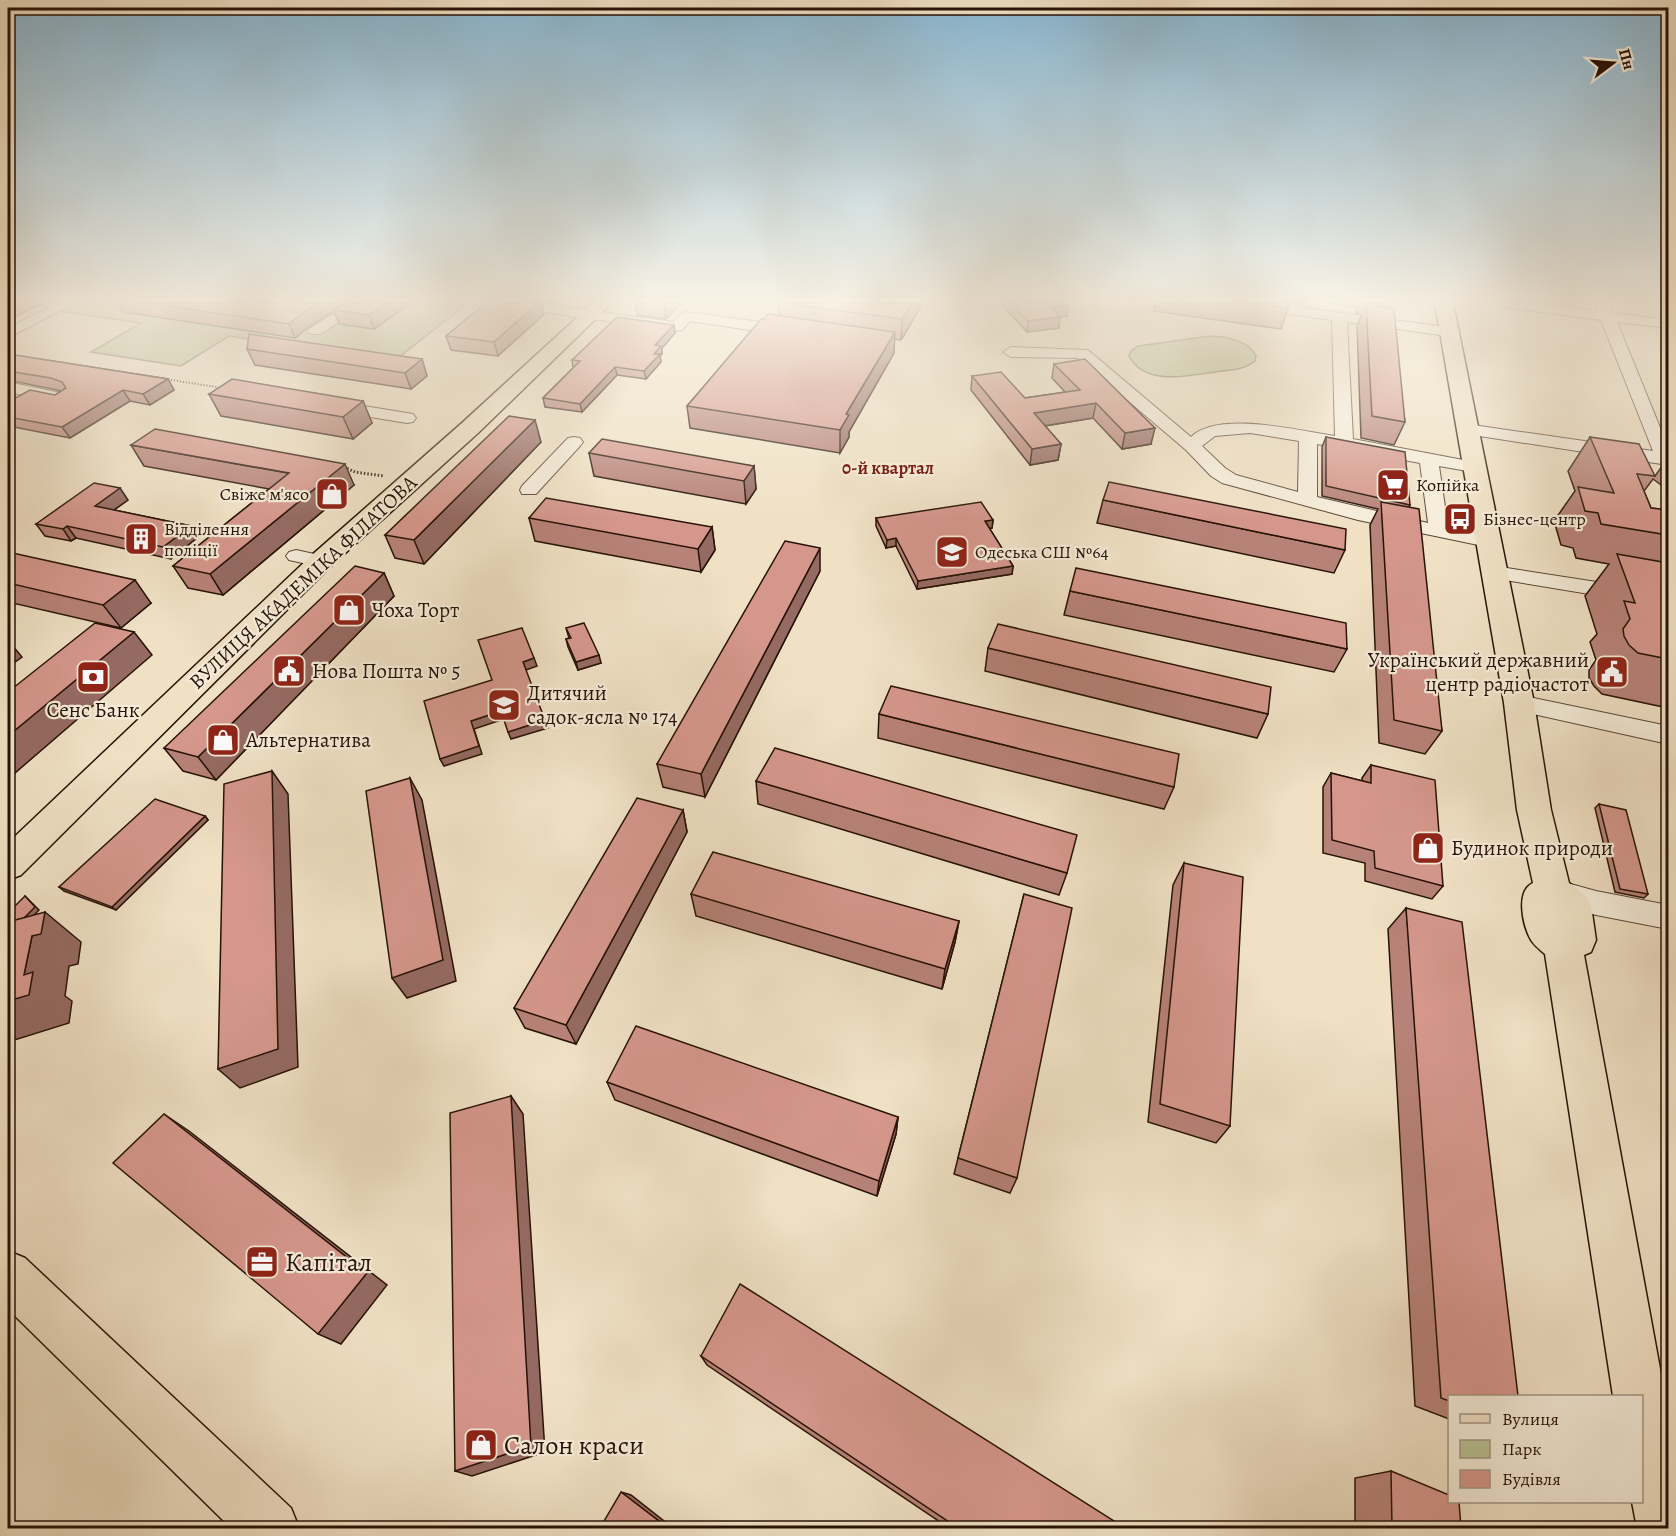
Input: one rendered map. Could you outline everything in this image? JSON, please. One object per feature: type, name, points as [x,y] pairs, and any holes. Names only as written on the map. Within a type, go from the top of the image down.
[{"type":"main road","name":"ВУЛИЦЯ АКАДЕМІКА ФІЛАТОВА","points":[[8,865],[309,558],[470,428],[526,375]]},
{"type":"main road","points":[[1456,375],[1519,703],[1534,810],[1553,891],[1572,906],[1577,940],[1563,946],[1639,1395]]},
{"type":"main road","points":[[8,1275],[271,1528]]},
{"type":"main road","points":[[1653,1434],[1665,1528]]},
{"type":"street","points":[[1108,375],[1192,446],[1218,472],[1229,479],[1358,514],[1488,540]]},
{"type":"street","points":[[1341,375],[1344,442]]},
{"type":"street","points":[[1632,375],[1668,460]]},
{"type":"street","points":[[8,387],[63,399]]},
{"type":"street","points":[[312,402],[407,418]]},
{"type":"street","points":[[1192,446],[1203,435],[1230,429],[1250,428],[1344,442],[1473,467]]},
{"type":"street","points":[[1466,429],[1668,460]]},
{"type":"street","points":[[1307,500],[1308,437]]},
{"type":"street","points":[[529,490],[574,442]]},
{"type":"street","points":[[1429,459],[1439,531]]},
{"type":"street","points":[[1494,572],[1668,600]]},
{"type":"street","points":[[1519,703],[1668,735]]},
{"type":"street","points":[[1553,891],[1601,904],[1668,917]]},
{"type":"path","points":[[164,379],[232,390]]},
{"type":"path","points":[[343,467],[355,472],[384,476]]},
{"type":"green space","points":[[1155,375],[1194,375],[1180,377]]},
{"type":"building","points":[[31,375],[140,375],[168,379],[143,394],[123,390],[62,427],[8,417],[8,402],[30,390],[55,395],[66,388],[62,382]]},
{"type":"building","points":[[566,375],[608,375],[580,404],[543,398]]},
{"type":"building","points":[[714,375],[869,375],[846,414],[849,415],[840,430],[687,406]]},
{"type":"building","points":[[1003,375],[1025,398],[1080,390],[1065,375],[1101,375],[1155,428],[1125,433],[1096,403],[1034,413],[1061,444],[1032,449],[972,376]]},
{"type":"building","points":[[1370,375],[1400,375],[1405,422],[1372,416]]},
{"type":"building","points":[[232,379],[363,401],[343,417],[209,394]]},
{"type":"building","points":[[509,416],[535,420],[414,540],[385,535]]},
{"type":"building","points":[[155,429],[345,464],[210,574],[173,566],[289,473],[131,445]]},
{"type":"building","points":[[1326,437],[1405,452],[1410,505],[1326,486]]},
{"type":"building","points":[[1590,437],[1639,444],[1655,476],[1637,474],[1651,508],[1668,510],[1668,535],[1601,524],[1598,513],[1585,511],[1578,487],[1614,493]]},
{"type":"building","points":[[602,439],[754,466],[744,481],[589,453]]},
{"type":"building","points":[[1109,482],[1346,529],[1345,550],[1103,500]]},
{"type":"building","points":[[94,483],[120,488],[95,506],[191,526],[163,547],[67,526],[63,529],[36,524]]},
{"type":"building","points":[[546,498],[712,527],[698,549],[529,518]]},
{"type":"building","points":[[981,502],[993,520],[985,521],[1013,566],[918,581],[896,538],[887,540],[876,518]]},
{"type":"building","points":[[1381,502],[1419,509],[1442,731],[1394,720]]},
{"type":"building","points":[[785,541],[820,548],[701,774],[657,764]]},
{"type":"building","points":[[8,552],[135,580],[103,605],[8,583]]},
{"type":"building","points":[[1617,554],[1668,563],[1668,659],[1638,653],[1629,645],[1624,636],[1623,629],[1630,619],[1624,601],[1635,603]]},
{"type":"building","points":[[355,566],[384,573],[198,757],[164,748]]},
{"type":"building","points":[[1076,568],[1346,623],[1347,649],[1070,591]]},
{"type":"building","points":[[95,623],[134,632],[8,736],[8,692]]},
{"type":"building","points":[[584,623],[599,655],[576,662],[566,639],[571,638],[566,628]]},
{"type":"building","points":[[998,624],[1271,687],[1268,714],[988,648]]},
{"type":"building","points":[[522,628],[534,658],[523,662],[545,720],[508,732],[501,711],[471,721],[479,746],[440,759],[424,701],[492,680],[478,640]]},
{"type":"building","points":[[891,686],[1179,754],[1174,787],[879,714]]},
{"type":"building","points":[[775,748],[1077,835],[1067,873],[756,781]]},
{"type":"building","points":[[1371,765],[1435,780],[1443,886],[1375,868],[1374,851],[1332,840],[1331,773],[1371,783]]},
{"type":"building","points":[[272,771],[278,1049],[218,1069],[224,784]]},
{"type":"building","points":[[410,778],[443,960],[392,978],[366,791]]},
{"type":"building","points":[[637,798],[683,810],[566,1025],[514,1008]]},
{"type":"building","points":[[155,799],[205,816],[112,907],[59,887]]},
{"type":"building","points":[[1599,804],[1626,810],[1648,894],[1620,889]]},
{"type":"building","points":[[713,852],[959,921],[945,969],[691,894]]},
{"type":"building","points":[[1184,863],[1243,877],[1230,1126],[1160,1104]]},
{"type":"building","points":[[1024,894],[1072,908],[1017,1178],[958,1158]]},
{"type":"building","points":[[25,896],[35,907],[24,918],[8,922],[8,904],[15,906]]},
{"type":"building","points":[[1406,908],[1462,922],[1518,1395],[1448,1395],[1448,1401],[1441,1398]]},
{"type":"building","points":[[45,912],[41,934],[32,936],[24,975],[33,972],[29,995],[8,1001],[8,922]]},
{"type":"building","points":[[636,1026],[898,1117],[879,1181],[607,1082]]},
{"type":"building","points":[[511,1096],[531,1446],[455,1471],[450,1113]]},
{"type":"building","points":[[164,1114],[367,1273],[318,1334],[113,1163]]},
{"type":"building","points":[[740,1284],[1125,1528],[958,1528],[701,1356]]},
{"type":"building","points":[[1391,1471],[1448,1495],[1448,1503],[1459,1503],[1461,1528],[1392,1528]]},
{"type":"building","points":[[621,1492],[668,1528],[600,1528]]},
{"type":"place","name":"Копійка","points":[[1393,485]]},
{"type":"place","name":"Свіже м'ясо","points":[[332,494]]},
{"type":"place","name":"Бізнес-центр","points":[[1460,519]]},
{"type":"place","name":"Відділення поліції","points":[[141,539]]},
{"type":"place","name":"Одеська СШ №64","points":[[952,552]]},
{"type":"place","name":"Чоха Торт","points":[[349,610]]},
{"type":"place","name":"Нова Пошта № 5","points":[[289,671]]},
{"type":"place","name":"Український державний центр радіочастот","points":[[1612,672]]},
{"type":"place","name":"Сенс Банк","points":[[93,677]]},
{"type":"place","name":"Дитячий садок-ясла № 174","points":[[504,705]]},
{"type":"place","name":"Альтернатива","points":[[223,740]]},
{"type":"place","name":"Будинок природи","points":[[1428,848]]},
{"type":"place","name":"Капітал","points":[[262,1262]]},
{"type":"place","name":"Салон краси","points":[[481,1445]]},
{"type":"district","name":"0-й квартал","points":[[888,468]]}]
